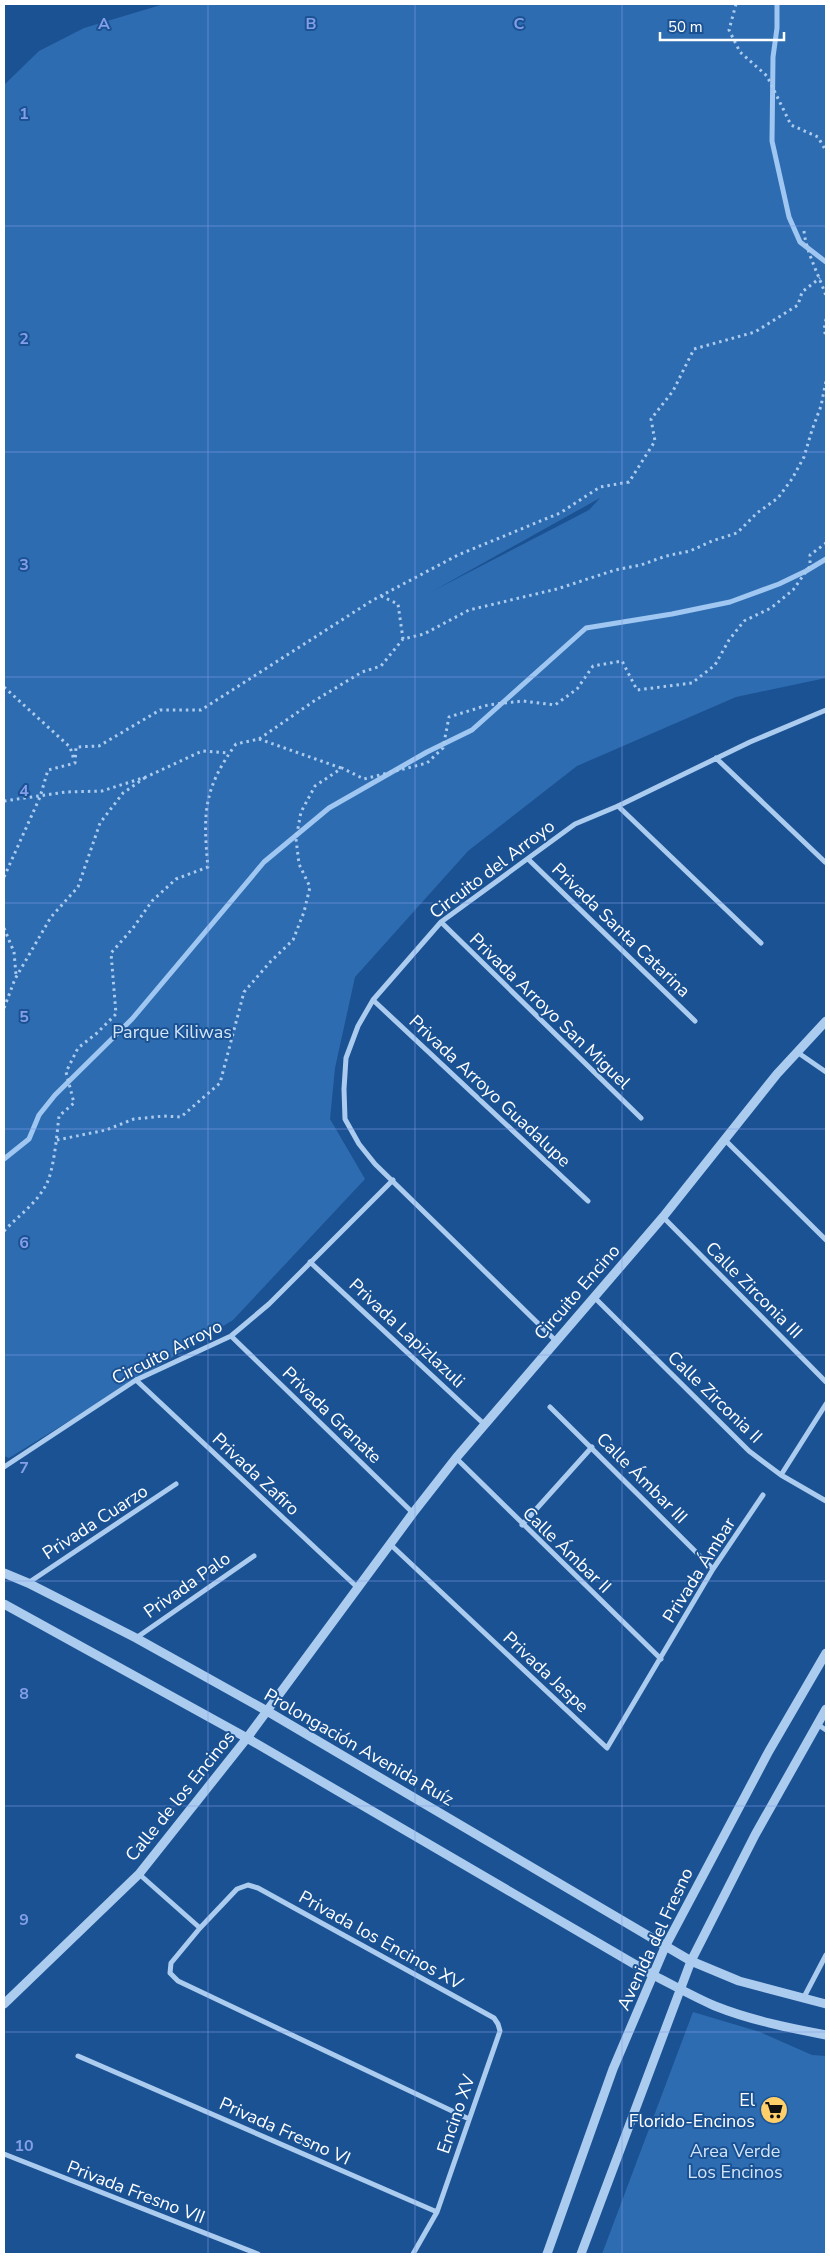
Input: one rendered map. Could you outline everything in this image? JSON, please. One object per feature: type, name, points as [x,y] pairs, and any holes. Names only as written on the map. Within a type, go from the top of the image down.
[{"type":"street","name":"Circuito del Arroyo","points":[[556,1341],[375,1164],[359,1144],[345,1119],[344,1089],[346,1058],[358,1026],[373,1000],[441,922],[506,872],[528,859],[575,824],[618,806],[716,758],[825,713]]},
{"type":"street","points":[[716,758],[826,862]]},
{"type":"street","points":[[618,806],[761,944]]},
{"type":"street","name":"Privada Santa Catarina","points":[[528,859],[694,1021]]},
{"type":"street","name":"Privada Arroyo San Miguel","points":[[441,922],[641,1118]]},
{"type":"street","name":"Privada Arroyo Guadalupe","points":[[373,1000],[588,1201]]},
{"type":"street","name":"Circuito Encino","points":[[358,1589],[413,1513],[484,1424],[595,1298],[663,1217],[776,1074],[826,1021]]},
{"type":"street","points":[[796,1052],[826,1072]]},
{"type":"street","points":[[725,1140],[826,1240]]},
{"type":"street","name":"Circuito Arroyo","points":[[4,1467],[136,1380],[231,1336],[269,1304],[393,1180]]},
{"type":"street","name":"Calle Zirconia III","points":[[663,1217],[826,1382]]},
{"type":"street","name":"Privada Lapizlazuli","points":[[310,1262],[484,1424]]},
{"type":"street","name":"Calle Zirconia II","points":[[595,1298],[749,1451],[781,1475],[826,1501]]},
{"type":"street","name":"Privada Granate","points":[[231,1336],[413,1513]]},
{"type":"street","name":"Privada Zafiro","points":[[136,1380],[358,1589]]},
{"type":"street","points":[[781,1475],[826,1404]]},
{"type":"street","name":"Calle Ámbar III","points":[[550,1407],[713,1569]]},
{"type":"street","points":[[522,1525],[592,1447]]},
{"type":"street","name":"Calle Ámbar II","points":[[456,1458],[522,1525],[661,1659]]},
{"type":"street","name":"Privada Cuarzo","points":[[28,1582],[176,1484]]},
{"type":"street","name":"Privada Ámbar","points":[[661,1659],[713,1569],[763,1495]]},
{"type":"street","name":"Privada Jaspe","points":[[391,1545],[607,1748],[661,1659]]},
{"type":"street","name":"Privada Palo","points":[[136,1638],[254,1556]]},
{"type":"street","name":"Prolongación Avenida Ruíz","points":[[4,1574],[28,1582],[136,1638],[267,1711],[691,1961],[739,1981],[826,2004]]},
{"type":"street","name":"Calle de los Encinos","points":[[4,2004],[139,1874],[247,1738],[358,1589]]},
{"type":"street","points":[[4,1604],[247,1738],[653,1975],[731,2012],[788,2028],[826,2035]]},
{"type":"street","name":"Avenida del Fresno","points":[[547,2254],[613,2069],[665,1947],[768,1751],[826,1653]]},
{"type":"street","points":[[581,2254],[691,1961],[755,1835],[826,1709]]},
{"type":"street","points":[[817,1724],[826,1730]]},
{"type":"street","points":[[139,1874],[200,1928],[171,1963],[170,1973],[178,1981],[469,2119]]},
{"type":"street","name":"Privada los Encinos XV","points":[[200,1928],[237,1889],[248,1885],[258,1888],[494,2018],[498,2024]]},
{"type":"street","points":[[802,1999],[826,1955]]},
{"type":"street","name":"Encino XV","points":[[436,2212],[500,2031],[498,2024]]},
{"type":"street","name":"Privada Fresno VI","points":[[78,2056],[436,2212]]},
{"type":"street","name":"Privada Fresno VII","points":[[4,2154],[258,2254]]},
{"type":"street","points":[[413,2254],[436,2212]]},
{"type":"path","points":[[736,4],[729,30],[740,52],[767,76],[791,125],[818,137],[826,151]]},
{"type":"path","points":[[804,231],[805,246],[813,259],[826,296]]},
{"type":"path","points":[[75,763],[76,747],[99,746],[160,710],[201,710],[381,596],[458,555],[560,513],[600,487],[628,482],[655,441],[651,419],[673,391],[694,349],[755,332],[798,305],[802,292],[820,278]]},
{"type":"path","points":[[826,319],[824,330],[826,336]]},
{"type":"path","points":[[4,1230],[29,1208],[47,1184],[57,1140],[59,1116],[74,1103],[66,1072],[78,1048],[116,1014],[111,953],[133,928],[152,901],[176,879],[208,867],[204,827],[207,802],[216,772],[236,744],[259,740],[314,701],[362,672],[381,666],[403,640],[424,634],[469,610],[557,589],[614,570],[641,566],[666,556],[690,551],[712,540],[737,533],[756,513],[778,498],[792,479],[804,457],[822,406],[826,381]]},
{"type":"path","points":[[259,740],[342,768],[364,779],[427,763],[443,748],[449,717],[488,705],[516,701],[555,705],[577,689],[593,666],[622,661],[637,690],[692,683],[715,664],[729,640],[744,621],[771,608],[793,590],[810,566],[810,555],[826,543]]},
{"type":"path","points":[[381,596],[398,604],[403,640]]},
{"type":"path","points":[[4,687],[70,747],[75,763]]},
{"type":"path","points":[[4,801],[66,792],[102,791],[146,777],[202,751],[229,753]]},
{"type":"path","points":[[4,877],[40,797],[48,770],[75,763]]},
{"type":"path","points":[[57,1140],[106,1130],[134,1120],[164,1116],[181,1118],[220,1083],[244,992],[272,960],[293,940],[304,912],[310,887],[299,864],[296,839],[301,812],[315,786],[342,768]]},
{"type":"path","points":[[4,1008],[15,979],[51,917],[78,887],[100,823],[123,793],[146,777]]},
{"type":"path","points":[[4,928],[14,952],[15,979]]},
{"type":"green space","name":"Parque Kiliwas","points":[[164,4],[826,4],[826,678],[736,697],[577,766],[468,851],[355,977],[335,1068],[330,1119],[365,1179],[233,1320],[9,1458],[4,1456],[4,85],[39,51],[84,28]],"holes":[[[600,498],[589,510],[433,591]]]},
{"type":"green space","name":"Area Verde Los Encinos","points":[[693,2012],[760,2032],[812,2055],[826,2056],[826,2254],[602,2254]]},
{"type":"waterway","points":[[777,4],[777,28],[773,57],[772,141],[789,217],[800,242],[826,262]]},
{"type":"waterway","points":[[4,1159],[29,1139],[39,1115],[55,1095],[132,1019],[264,862],[329,808],[427,752],[472,730],[586,628],[672,614],[730,602],[779,584],[826,559]]},
{"type":"place","name":"El Florido-Encinos","points":[[774,2110]]}]
